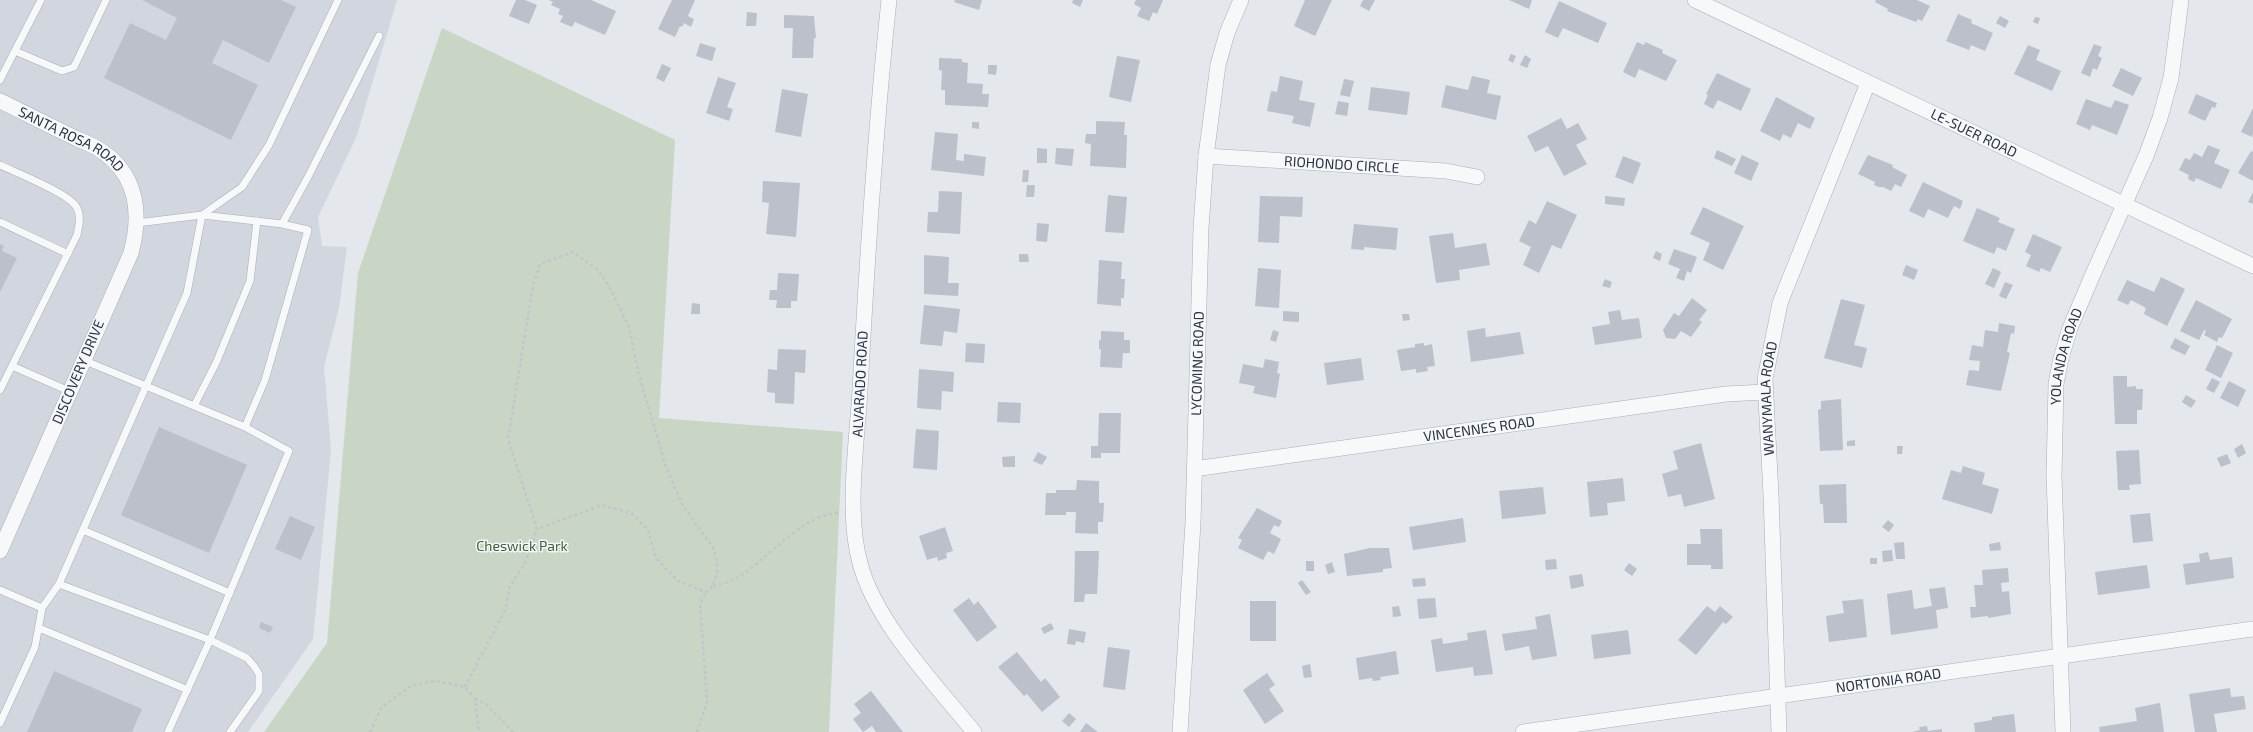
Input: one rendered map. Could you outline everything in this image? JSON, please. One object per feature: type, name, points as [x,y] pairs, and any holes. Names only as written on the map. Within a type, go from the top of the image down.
[{"type":"street","name":"ALVARADO ROAD","points":[[888,0],[868,235],[855,536],[860,564],[868,587],[883,615],[974,732]]},
{"type":"street","name":"LYCOMING ROAD","points":[[1180,732],[1194,469],[1201,236],[1206,156],[1218,65],[1228,33],[1241,0]]},
{"type":"street","name":"LE-SUER ROAD","points":[[1695,0],[2253,266]]},
{"type":"street","name":"YOLANDA ROAD","points":[[2063,732],[2054,476],[2056,384],[2061,358],[2070,328],[2146,156],[2160,118],[2171,78],[2181,0]]},
{"type":"street","name":"WANYMALA ROAD","points":[[1779,732],[1771,495],[1765,392],[1772,337],[1780,303],[1868,83]]},
{"type":"street","name":"SANTA ROSA ROAD","points":[[0,101],[98,149],[123,172],[132,189]]},
{"type":"street","name":"RIOHONDO CIRCLE","points":[[1206,156],[1446,171],[1476,177]]},
{"type":"street","name":"DISCOVERY DRIVE","points":[[0,551],[69,391],[131,253],[137,223],[136,207],[132,189]]},
{"type":"street","name":"VINCENNES ROAD","points":[[1194,469],[1726,394],[1765,392]]},
{"type":"street","name":"NORTONIA ROAD","points":[[1523,732],[2253,629]]},
{"type":"lane","points":[[0,80],[41,0]]},
{"type":"lane","points":[[15,51],[62,71],[74,67],[106,0]]},
{"type":"lane","points":[[0,723],[35,646],[42,608],[59,584],[187,293],[202,215],[242,187],[261,157],[338,0]]},
{"type":"lane","points":[[282,224],[308,177],[379,36]]},
{"type":"lane","points":[[0,165],[64,196],[75,205],[80,219],[77,235],[0,390]]},
{"type":"lane","points":[[137,223],[202,215],[282,224],[308,230],[265,380],[245,427]]},
{"type":"lane","points":[[194,406],[216,363],[250,281],[257,221]]},
{"type":"lane","points":[[0,222],[68,254]]},
{"type":"lane","points":[[83,360],[245,427],[289,451],[210,640],[168,732]]},
{"type":"lane","points":[[12,366],[69,391]]},
{"type":"lane","points":[[83,530],[230,593]]},
{"type":"lane","points":[[59,584],[210,640],[247,658],[259,674],[259,691],[230,732]]},
{"type":"lane","points":[[0,590],[42,608]]},
{"type":"lane","points":[[39,628],[188,690]]},
{"type":"path","points":[[465,687],[505,610],[510,586],[524,564],[537,530],[508,438],[533,285],[540,264],[573,252],[598,270],[609,286],[629,327],[639,375],[666,467],[683,506],[714,549],[718,569],[713,586]]},
{"type":"path","points":[[537,530],[602,505],[631,513],[648,530],[656,558],[678,581],[706,592]]},
{"type":"path","points":[[697,732],[707,702],[700,604],[706,592],[713,586],[730,581],[762,560],[808,522],[833,513],[855,512]]},
{"type":"path","points":[[370,732],[382,707],[411,686],[434,681],[465,687],[476,699],[486,704],[513,732]]},
{"type":"path","points":[[476,699],[480,732]]},
{"type":"shaded area","points":[[0,0],[397,0],[356,138],[318,217],[322,246],[347,247],[339,308],[324,367],[331,450],[313,639],[248,732],[0,732]]},
{"type":"green space","name":"Cheswick Park","points":[[442,28],[675,140],[659,418],[843,432],[829,732],[264,732],[327,643],[358,273]]},
{"type":"building","points":[[142,0],[281,0],[296,7],[269,63],[223,40],[212,63],[258,85],[231,140],[104,78],[130,23],[166,40],[177,18]]},
{"type":"building","points":[[516,0],[525,0],[537,5],[529,24],[509,16]]},
{"type":"building","points":[[549,0],[591,0],[616,11],[605,35],[575,22],[572,27],[560,22],[563,16],[558,14],[560,9],[551,5],[553,2]]},
{"type":"building","points":[[672,0],[695,0],[688,16],[694,19],[691,27],[684,23],[682,27],[680,26],[675,37],[658,29]]},
{"type":"building","points":[[955,0],[982,0],[979,10],[954,2]]},
{"type":"building","points":[[1073,0],[1083,0],[1080,7],[1072,3]]},
{"type":"building","points":[[1136,0],[1163,0],[1157,14],[1153,12],[1149,21],[1137,16],[1141,8],[1134,4]]},
{"type":"building","points":[[1305,0],[1332,0],[1315,36],[1294,26]]},
{"type":"building","points":[[1363,0],[1375,0],[1369,11],[1360,6]]},
{"type":"building","points":[[1509,0],[1532,0],[1529,9]]},
{"type":"building","points":[[1876,0],[1917,0],[1930,6],[1922,21],[1918,19],[1916,22],[1887,11],[1888,9],[1875,2]]},
{"type":"building","points":[[1559,1],[1607,23],[1598,43],[1563,28],[1558,38],[1545,32]]},
{"type":"building","points":[[747,12],[757,13],[756,26],[746,26]]},
{"type":"building","points":[[1958,14],[1972,20],[1971,23],[1993,33],[1985,51],[1971,45],[1969,50],[1946,41]]},
{"type":"building","points":[[784,15],[814,16],[816,38],[814,38],[813,58],[792,58],[793,28],[784,28]]},
{"type":"building","points":[[2000,16],[2009,21],[2005,28],[1996,23]]},
{"type":"building","points":[[2035,17],[2040,18],[2038,24],[2033,22]]},
{"type":"building","points":[[1637,42],[1644,45],[1645,42],[1663,50],[1662,53],[1677,60],[1666,81],[1639,69],[1635,78],[1623,72]]},
{"type":"building","points":[[700,43],[716,48],[712,61],[696,56]]},
{"type":"building","points":[[2094,44],[2102,47],[2098,56],[2102,58],[2097,70],[2093,68],[2090,77],[2081,73]]},
{"type":"building","points":[[2028,45],[2040,50],[2036,60],[2061,71],[2052,91],[2014,74]]},
{"type":"building","points":[[1511,54],[1516,56],[1513,63],[1508,60]]},
{"type":"building","points":[[1525,55],[1531,59],[1527,68],[1520,65]]},
{"type":"building","points":[[1117,56],[1140,60],[1131,102],[1109,97]]},
{"type":"building","points":[[939,58],[962,59],[962,62],[968,63],[967,83],[983,84],[982,94],[989,94],[988,107],[945,105],[945,90],[941,90],[942,71],[939,70]]},
{"type":"building","points":[[662,64],[671,68],[664,82],[656,78]]},
{"type":"building","points":[[988,65],[997,65],[996,75],[988,74]]},
{"type":"building","points":[[2121,68],[2142,78],[2133,96],[2112,86]]},
{"type":"building","points":[[1717,73],[1751,89],[1741,111],[1718,100],[1713,109],[1704,104],[1708,95],[1706,94]]},
{"type":"building","points":[[1280,76],[1303,81],[1299,100],[1315,103],[1310,127],[1292,123],[1294,116],[1267,111],[1271,91],[1277,92]]},
{"type":"building","points":[[1472,76],[1490,80],[1487,93],[1501,96],[1496,120],[1441,107],[1446,85],[1468,90]]},
{"type":"building","points":[[718,77],[736,83],[727,107],[733,109],[729,121],[706,113]]},
{"type":"building","points":[[1344,79],[1354,81],[1350,97],[1340,95]]},
{"type":"building","points":[[1371,87],[1410,92],[1407,115],[1368,110]]},
{"type":"building","points":[[782,89],[808,94],[801,137],[775,132]]},
{"type":"building","points":[[2196,94],[2217,103],[2215,108],[2212,107],[2205,121],[2188,113]]},
{"type":"building","points":[[1776,97],[1815,118],[1810,129],[1798,123],[1791,138],[1783,134],[1780,141],[1760,131]]},
{"type":"building","points":[[2086,99],[2111,108],[2115,100],[2129,105],[2117,135],[2092,125],[2090,130],[2076,124]]},
{"type":"building","points":[[1338,101],[1349,103],[1347,116],[1335,114]]},
{"type":"building","points":[[2253,108],[2253,134],[2252,137],[2241,132]]},
{"type":"building","points":[[1561,118],[1567,129],[1578,123],[1587,139],[1576,145],[1587,164],[1564,176],[1548,146],[1535,152],[1527,136]]},
{"type":"building","points":[[1096,121],[1125,122],[1124,135],[1127,135],[1126,168],[1090,166],[1091,144],[1085,143],[1086,134],[1096,134]]},
{"type":"building","points":[[972,122],[979,122],[979,129],[972,128]]},
{"type":"building","points":[[935,132],[958,134],[956,160],[964,161],[964,154],[986,157],[984,176],[931,170]]},
{"type":"building","points":[[2208,145],[2220,150],[2214,163],[2230,170],[2221,189],[2196,178],[2194,182],[2188,179],[2189,175],[2179,170],[2185,158],[2190,160],[2194,153],[2202,157]]},
{"type":"building","points":[[1037,148],[1047,149],[1047,163],[1037,163]]},
{"type":"building","points":[[1056,148],[1074,149],[1072,166],[1055,164]]},
{"type":"building","points":[[1717,150],[1736,159],[1732,166],[1714,158]]},
{"type":"building","points":[[2251,151],[2253,152],[2253,181],[2238,173]]},
{"type":"building","points":[[1742,155],[1759,163],[1751,181],[1734,173]]},
{"type":"building","points":[[1868,155],[1893,165],[1892,167],[1907,175],[1901,187],[1895,184],[1891,191],[1874,185],[1875,182],[1858,174]]},
{"type":"building","points":[[1623,156],[1641,163],[1633,184],[1615,177]]},
{"type":"building","points":[[1023,170],[1029,170],[1028,182],[1022,182]]},
{"type":"building","points":[[763,181],[800,183],[796,237],[766,234],[769,203],[762,202]]},
{"type":"building","points":[[1923,182],[1963,201],[1960,209],[1954,206],[1948,218],[1928,209],[1924,218],[1909,211]]},
{"type":"building","points":[[1027,185],[1035,185],[1034,197],[1026,197]]},
{"type":"building","points":[[939,191],[962,192],[960,234],[927,232],[928,212],[938,212]]},
{"type":"building","points":[[2253,192],[2253,204],[2248,202]]},
{"type":"building","points":[[1108,195],[1127,197],[1124,233],[1105,232]]},
{"type":"building","points":[[1260,196],[1303,197],[1302,217],[1280,216],[1279,243],[1258,242]]},
{"type":"building","points":[[1605,196],[1625,198],[1624,206],[1605,204]]},
{"type":"building","points":[[1547,201],[1577,215],[1561,249],[1552,245],[1539,273],[1523,265],[1531,247],[1519,241],[1529,220],[1536,224]]},
{"type":"building","points":[[1703,207],[1744,226],[1723,270],[1703,260],[1710,243],[1690,234]]},
{"type":"building","points":[[1977,208],[2000,218],[1998,222],[2015,229],[2006,251],[1997,247],[1994,254],[1963,241]]},
{"type":"building","points":[[1037,223],[1049,224],[1047,242],[1036,241]]},
{"type":"building","points":[[1354,224],[1398,228],[1396,250],[1364,247],[1364,250],[1351,249]]},
{"type":"building","points":[[1453,233],[1455,248],[1486,243],[1490,265],[1459,270],[1460,280],[1436,283],[1429,236]]},
{"type":"building","points":[[2033,234],[2062,247],[2050,272],[2041,268],[2039,272],[2026,266],[2031,255],[2025,252]]},
{"type":"building","points":[[0,244],[4,246],[2,251],[17,258],[0,292]]},
{"type":"building","points":[[1674,249],[1697,257],[1691,273],[1687,271],[1684,281],[1676,278],[1680,269],[1668,264]]},
{"type":"building","points":[[1656,251],[1662,254],[1660,261],[1653,258]]},
{"type":"building","points":[[1019,254],[1028,254],[1029,262],[1019,262]]},
{"type":"building","points":[[924,255],[949,257],[948,283],[959,283],[958,296],[924,294]]},
{"type":"building","points":[[1099,260],[1122,262],[1121,279],[1125,279],[1124,298],[1121,298],[1121,306],[1097,304]]},
{"type":"building","points":[[1906,265],[1918,270],[1914,280],[1902,275]]},
{"type":"building","points":[[1258,268],[1281,270],[1279,308],[1255,306]]},
{"type":"building","points":[[1993,268],[2001,272],[1994,288],[1985,284]]},
{"type":"building","points":[[778,273],[799,274],[797,301],[791,301],[791,308],[776,308],[777,300],[769,300],[770,290],[777,290]]},
{"type":"building","points":[[2161,277],[2185,289],[2167,326],[2144,314],[2146,308],[2131,300],[2128,305],[2117,300],[2127,280],[2154,292]]},
{"type":"building","points":[[1605,279],[1612,282],[1610,288],[1602,286]]},
{"type":"building","points":[[2005,282],[2013,285],[2006,299],[1999,296]]},
{"type":"building","points":[[1692,298],[1707,310],[1699,320],[1702,322],[1691,337],[1681,331],[1675,339],[1666,338],[1663,330],[1674,313],[1679,316]]},
{"type":"building","points":[[1841,299],[1865,305],[1854,345],[1867,348],[1862,368],[1824,358]]},
{"type":"building","points":[[2196,300],[2232,319],[2222,338],[2219,337],[2217,342],[2204,335],[2206,331],[2204,330],[2199,340],[2180,331]]},
{"type":"building","points":[[692,303],[700,304],[700,314],[691,314]]},
{"type":"building","points":[[924,305],[960,309],[957,333],[944,331],[942,346],[920,344]]},
{"type":"building","points":[[1620,310],[1622,320],[1639,318],[1642,338],[1595,345],[1592,327],[1610,324],[1608,312]]},
{"type":"building","points":[[1283,311],[1299,312],[1299,322],[1283,321]]},
{"type":"building","points":[[1402,314],[1409,314],[1410,320],[1403,321]]},
{"type":"building","points":[[1999,323],[2015,326],[2014,334],[2011,333],[2007,352],[2010,353],[2001,391],[1966,385],[1969,370],[1979,371],[1980,361],[1969,360],[1972,345],[1983,347],[1985,330],[1998,332]]},
{"type":"building","points":[[1485,328],[1486,337],[1520,332],[1524,354],[1471,362],[1467,331]]},
{"type":"building","points":[[1273,330],[1279,332],[1276,342],[1270,340]]},
{"type":"building","points":[[1101,331],[1124,332],[1124,340],[1130,340],[1130,353],[1123,353],[1122,368],[1100,367],[1101,349],[1099,349],[1099,340],[1101,340]]},
{"type":"building","points":[[2175,338],[2190,346],[2185,355],[2170,348]]},
{"type":"building","points":[[966,343],[985,344],[984,363],[965,362]]},
{"type":"building","points":[[1424,343],[1424,346],[1432,344],[1435,366],[1427,367],[1428,371],[1416,373],[1416,369],[1401,371],[1397,350],[1415,347],[1415,344]]},
{"type":"building","points":[[2217,345],[2233,353],[2221,378],[2205,370]]},
{"type":"building","points":[[778,349],[806,350],[805,373],[795,372],[794,404],[775,403],[775,393],[767,392],[768,369],[777,370]]},
{"type":"building","points":[[1361,358],[1364,380],[1327,385],[1324,363]]},
{"type":"building","points":[[1265,359],[1279,362],[1277,373],[1280,374],[1276,398],[1253,393],[1255,386],[1239,383],[1243,364],[1263,368]]},
{"type":"building","points":[[919,369],[954,372],[953,392],[942,391],[941,410],[917,408]]},
{"type":"building","points":[[2113,376],[2127,376],[2127,387],[2136,386],[2136,389],[2143,389],[2142,410],[2137,410],[2137,424],[2115,424]]},
{"type":"building","points":[[2212,378],[2220,382],[2214,393],[2206,389]]},
{"type":"building","points":[[2229,381],[2246,390],[2238,407],[2220,398]]},
{"type":"building","points":[[2186,395],[2196,401],[2191,408],[2182,402]]},
{"type":"building","points":[[1841,399],[1843,450],[1820,451],[1818,410],[1821,409],[1821,401]]},
{"type":"building","points":[[998,402],[1021,403],[1020,423],[997,422]]},
{"type":"building","points":[[1099,413],[1121,413],[1120,453],[1101,453],[1101,458],[1091,458],[1091,446],[1098,446]]},
{"type":"building","points":[[159,427],[247,465],[209,553],[121,515]]},
{"type":"building","points":[[916,429],[939,431],[937,470],[913,468]]},
{"type":"building","points":[[1855,440],[1855,446],[1847,446],[1847,441]]},
{"type":"building","points":[[1701,443],[1715,499],[1684,507],[1681,494],[1668,497],[1662,474],[1678,469],[1673,451]]},
{"type":"building","points":[[2242,444],[2246,453],[2238,458],[2234,449]]},
{"type":"building","points":[[1897,446],[1903,446],[1902,454],[1897,454]]},
{"type":"building","points":[[2139,450],[2141,484],[2129,485],[2130,490],[2118,490],[2116,451]]},
{"type":"building","points":[[1038,452],[1047,457],[1042,465],[1033,461]]},
{"type":"building","points":[[2227,454],[2231,463],[2221,467],[2217,458]]},
{"type":"building","points":[[1015,456],[1015,467],[1003,467],[1002,457]]},
{"type":"building","points":[[1963,466],[1985,473],[1982,484],[1999,489],[1992,514],[1942,499],[1951,470],[1961,473]]},
{"type":"building","points":[[1623,478],[1625,501],[1607,503],[1608,515],[1590,517],[1587,482]]},
{"type":"building","points":[[1077,480],[1099,481],[1099,503],[1104,503],[1103,522],[1098,522],[1098,534],[1075,533],[1076,512],[1066,512],[1066,515],[1045,515],[1046,493],[1056,493],[1056,490],[1076,490]]},
{"type":"building","points":[[1846,484],[1847,523],[1824,523],[1823,504],[1820,504],[1819,485]]},
{"type":"building","points":[[1543,487],[1546,514],[1502,519],[1499,491]]},
{"type":"building","points":[[1257,508],[1282,521],[1279,527],[1274,525],[1270,533],[1281,539],[1274,554],[1268,551],[1263,560],[1238,548],[1242,540],[1238,538]]},
{"type":"building","points":[[2150,513],[2153,541],[2133,543],[2130,515]]},
{"type":"building","points":[[290,516],[315,527],[301,560],[275,549]]},
{"type":"building","points":[[1463,518],[1466,542],[1413,550],[1409,527]]},
{"type":"building","points":[[1888,520],[1894,525],[1889,532],[1882,527]]},
{"type":"building","points":[[945,527],[953,551],[946,553],[947,558],[938,561],[937,557],[927,560],[919,536]]},
{"type":"building","points":[[1700,529],[1722,529],[1723,569],[1711,569],[1711,565],[1687,565],[1687,544],[1701,544]]},
{"type":"building","points":[[1904,542],[1905,559],[1896,559],[1894,543]]},
{"type":"building","points":[[2000,542],[2001,550],[1990,551],[1989,544]]},
{"type":"building","points":[[1370,548],[1389,548],[1392,568],[1383,569],[1383,572],[1347,576],[1344,554]]},
{"type":"building","points":[[1892,550],[1893,561],[1883,562],[1882,551]]},
{"type":"building","points":[[1075,551],[1099,551],[1097,594],[1085,594],[1084,602],[1074,602]]},
{"type":"building","points":[[2208,552],[2210,560],[2232,557],[2234,578],[2186,585],[2183,564],[2200,562],[2199,554]]},
{"type":"building","points":[[1870,558],[1877,558],[1877,564],[1870,564]]},
{"type":"building","points":[[1556,559],[1557,569],[1546,570],[1545,560]]},
{"type":"building","points":[[1306,561],[1314,561],[1314,571],[1306,571]]},
{"type":"building","points":[[1332,562],[1335,572],[1328,574],[1325,565]]},
{"type":"building","points":[[1629,563],[1637,569],[1632,576],[1624,570]]},
{"type":"building","points":[[2147,565],[2150,588],[2098,595],[2095,572]]},
{"type":"building","points":[[2008,568],[2009,582],[2001,583],[2002,592],[2009,591],[2011,614],[1988,618],[1988,616],[1971,618],[1970,607],[1976,607],[1974,585],[1983,585],[1982,570]]},
{"type":"building","points":[[1582,574],[1584,586],[1571,589],[1569,576]]},
{"type":"building","points":[[1425,578],[1426,586],[1413,587],[1412,579]]},
{"type":"building","points":[[1302,580],[1311,592],[1306,595],[1298,583]]},
{"type":"building","points":[[1945,587],[1948,608],[1936,610],[1938,628],[1891,635],[1887,594],[1912,590],[1914,609],[1932,606],[1929,589]]},
{"type":"building","points":[[969,598],[974,605],[978,601],[997,627],[977,642],[953,610]]},
{"type":"building","points":[[1435,598],[1437,617],[1419,619],[1417,599]]},
{"type":"building","points":[[1863,599],[1867,637],[1829,642],[1826,616],[1844,613],[1842,601]]},
{"type":"building","points":[[1250,601],[1276,601],[1276,641],[1250,641]]},
{"type":"building","points":[[1399,606],[1401,616],[1393,617],[1392,607]]},
{"type":"building","points":[[1707,606],[1715,612],[1720,606],[1733,617],[1726,624],[1723,622],[1696,655],[1678,640]]},
{"type":"building","points":[[1550,614],[1557,656],[1532,660],[1529,646],[1505,651],[1502,634],[1537,629],[1535,617]]},
{"type":"building","points":[[261,622],[273,627],[270,633],[259,628]]},
{"type":"building","points":[[1051,623],[1054,629],[1044,634],[1041,628]]},
{"type":"building","points":[[1069,629],[1086,632],[1084,643],[1076,641],[1075,645],[1067,644]]},
{"type":"building","points":[[1486,630],[1493,674],[1474,676],[1473,667],[1436,672],[1431,640],[1442,638],[1443,644],[1468,640],[1467,633]]},
{"type":"building","points":[[1628,630],[1631,654],[1594,659],[1591,635]]},
{"type":"building","points":[[1108,647],[1130,650],[1125,690],[1103,687]]},
{"type":"building","points":[[1396,651],[1399,674],[1380,677],[1381,680],[1373,681],[1372,678],[1359,680],[1356,658]]},
{"type":"building","points":[[1017,652],[1041,682],[1045,678],[1060,697],[1042,712],[1027,694],[1024,696],[998,667]]},
{"type":"building","points":[[1310,664],[1312,677],[1304,678],[1302,666]]},
{"type":"building","points":[[54,671],[142,709],[132,732],[27,732]]},
{"type":"building","points":[[1267,673],[1275,685],[1269,689],[1284,711],[1265,724],[1243,690]]},
{"type":"building","points":[[2230,688],[2231,697],[2244,696],[2246,709],[2214,714],[2217,732],[2195,732],[2189,694]]},
{"type":"building","points":[[871,691],[903,732],[876,732],[872,726],[863,732],[853,719],[861,713],[854,704]]},
{"type":"building","points":[[2160,703],[2164,732],[2100,732],[2099,727],[2137,721],[2135,708]]},
{"type":"building","points":[[1069,713],[1076,719],[1069,727],[1062,721]]},
{"type":"building","points":[[2014,714],[2016,732],[1975,732],[1974,723],[1992,720],[1992,717]]},
{"type":"building","points":[[1086,723],[1098,732],[1080,732]]},
{"type":"building","points":[[1927,726],[1928,731],[1942,729],[1942,732],[1912,732],[1920,730],[1919,727]]}]
